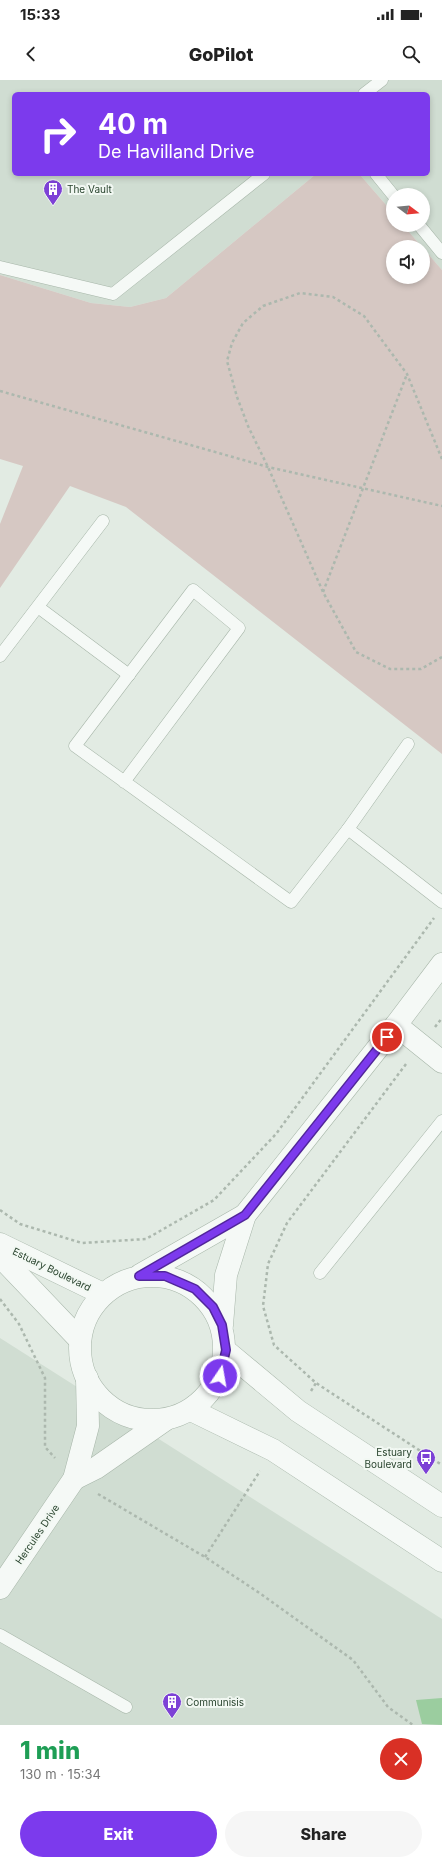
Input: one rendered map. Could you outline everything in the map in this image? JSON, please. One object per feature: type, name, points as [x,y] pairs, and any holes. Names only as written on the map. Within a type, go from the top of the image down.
[{"type":"street","points":[[245,1215],[139,1276],[112,1287],[103,1294],[87,1316],[80,1340],[82,1366],[92,1390],[110,1408],[140,1420],[165,1420],[191,1410],[206,1397],[220,1376],[226,1350],[222,1325],[226,1275],[245,1215],[396,1025],[442,964]]},
{"type":"street","points":[[396,1025],[442,1062]]},
{"type":"street","name":"Estuary Boulevard","points":[[0,1244],[103,1294]]},
{"type":"street","name":"Estuary Boulevard","points":[[0,1256],[80,1340]]},
{"type":"street","points":[[139,1276],[165,1276],[195,1289],[213,1307],[222,1325]]},
{"type":"street","points":[[226,1350],[298,1411],[442,1506]]},
{"type":"street","name":"Hercules Drive","points":[[0,1588],[74,1479],[88,1426],[87,1378]]},
{"type":"street","points":[[191,1410],[273,1450],[442,1561]]},
{"type":"street","name":"Hercules Drive","points":[[74,1479],[96,1468],[165,1420]]},
{"type":"lane","points":[[367,92],[382,80]]},
{"type":"lane","points":[[0,267],[113,294],[261,176]]},
{"type":"lane","points":[[378,176],[387,188]]},
{"type":"lane","points":[[425,232],[442,253]]},
{"type":"lane","points":[[0,656],[103,521]]},
{"type":"lane","points":[[124,782],[239,628],[193,590],[75,746],[124,782],[291,902],[348,829],[408,744]]},
{"type":"lane","points":[[38,607],[129,675]]},
{"type":"lane","points":[[348,829],[440,908]]},
{"type":"lane","points":[[320,1273],[442,1121]]},
{"type":"lane","points":[[0,1635],[126,1707]]},
{"type":"path","points":[[442,459],[407,374],[364,316],[333,297],[300,293],[263,306],[243,323],[232,343],[227,361],[236,397],[323,592],[356,652],[390,669],[420,669],[442,657]]},
{"type":"path","points":[[323,592],[407,374]]},
{"type":"path","points":[[0,390],[268,466],[442,506]]},
{"type":"path","points":[[0,1210],[20,1224],[82,1243],[146,1239],[214,1200],[276,1134],[440,908]]},
{"type":"path","points":[[0,1299],[19,1324],[45,1378],[45,1447],[74,1479],[205,1557],[267,1598],[353,1660],[388,1707],[413,1725]]},
{"type":"shaded area","points":[[0,80],[442,80],[442,270],[430,256],[430,240],[416,240],[409,232],[430,232],[430,188],[386,188],[386,205],[361,176],[430,176],[430,92],[12,92],[12,176],[314,176],[166,298],[130,307],[91,303],[0,275]]},
{"type":"shaded area","points":[[314,176],[361,176],[386,205],[386,232],[409,232],[416,240],[386,240],[386,284],[430,284],[430,256],[442,270],[442,754],[126,507],[70,486],[0,588],[0,524],[23,466],[0,459],[0,275],[91,303],[130,307],[166,298]]},
{"type":"shaded area","points":[[0,1338],[442,1619],[442,1725],[0,1725]]},
{"type":"shaded area","points":[[442,1698],[442,1725],[422,1724],[416,1700]]},
{"type":"place","name":"The Vault","points":[[53,206]]},
{"type":"place","name":"Estuary Boulevard","points":[[426,1475]]},
{"type":"place","name":"Communisis","points":[[172,1719]]},
{"type":"route","points":[[220,1376],[226,1350],[222,1325],[213,1307],[195,1289],[165,1276],[139,1276],[245,1215],[387,1037]]}]
